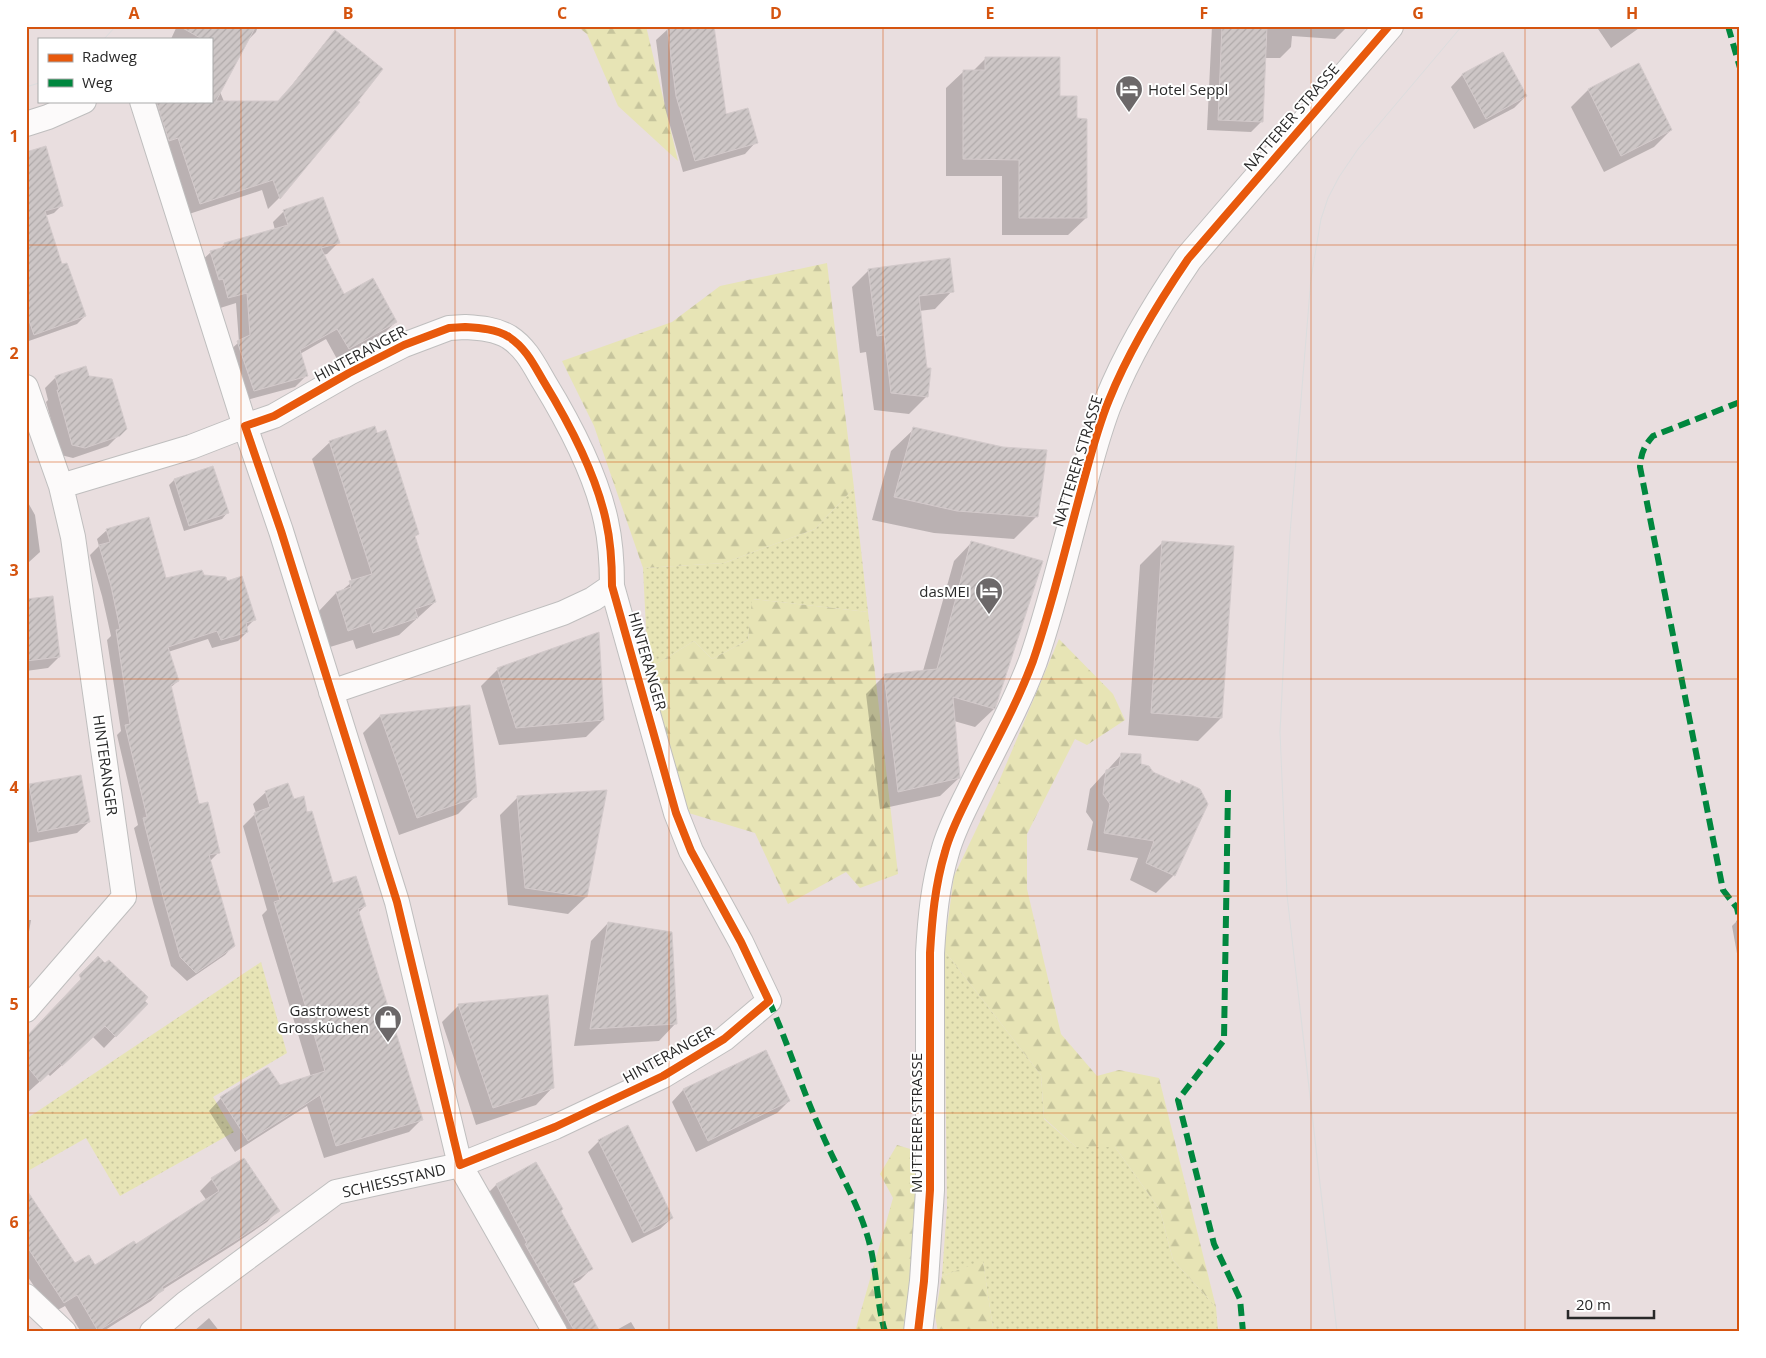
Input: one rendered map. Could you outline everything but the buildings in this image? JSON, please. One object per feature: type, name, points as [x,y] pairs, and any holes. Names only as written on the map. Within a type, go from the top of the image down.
[{"type":"street","name":"NATTERER STRASSE","points":[[933,914],[945,852],[955,824],[1017,700],[1032,663],[1045,624],[1096,438],[1108,401],[1136,342],[1188,258],[1389,26]]},
{"type":"street","points":[[26,124],[48,117],[82,102]]},
{"type":"street","points":[[142,102],[398,902],[460,1165]]},
{"type":"street","name":"HINTERANGER","points":[[61,486],[191,447],[274,416],[349,373],[423,337],[449,328],[465,327],[496,331],[520,346],[529,356],[564,415],[594,484],[606,519],[612,556],[612,586],[676,813],[691,851],[741,942],[769,1001],[724,1039],[663,1076],[555,1127],[460,1165]]},
{"type":"street","name":"HINTERANGER","points":[[26,387],[61,486],[73,537],[124,897],[26,1010]]},
{"type":"street","points":[[331,692],[563,613],[593,599],[612,586]]},
{"type":"street","name":"MUTTERER STRASSE","points":[[918,1332],[924,1281],[930,1190],[930,962],[933,914]]},
{"type":"street","name":"SCHIESSSTAND","points":[[152,1332],[186,1303],[336,1192],[460,1165],[555,1332]]},
{"type":"street","points":[[26,1296],[64,1332]]},
{"type":"green space","points":[[577,26],[646,26],[678,161],[618,106],[587,34]]},
{"type":"green space","points":[[827,263],[854,488],[815,529],[724,563],[643,568],[594,426],[562,361],[672,322],[720,286]]},
{"type":"green space","points":[[854,488],[868,612],[753,599],[748,640],[712,659],[694,641],[648,669],[643,568],[724,563],[815,529]]},
{"type":"green space","points":[[752,599],[868,612],[898,874],[860,888],[846,872],[788,904],[755,833],[682,811],[648,669],[694,641],[712,659],[748,640]]},
{"type":"green space","points":[[1059,639],[1113,694],[1125,720],[1087,745],[1075,739],[1027,834],[1027,889],[1061,1034],[1097,1076],[1119,1070],[1159,1078],[1216,1307],[1173,1260],[1160,1210],[1115,1147],[1076,1147],[1044,1118],[1041,1075],[944,950],[954,876],[997,786]]},
{"type":"green space","points":[[944,950],[1041,1075],[1044,1119],[1076,1147],[1115,1147],[1160,1210],[1173,1260],[1216,1307],[1218,1332],[995,1332],[983,1262],[942,1276],[947,1207]]},
{"type":"green space","points":[[261,962],[287,1053],[213,1097],[234,1132],[120,1196],[86,1138],[26,1172],[26,1119]]},
{"type":"green space","points":[[897,1145],[917,1151],[913,1265],[903,1332],[855,1332],[893,1198],[880,1174]]},
{"type":"green space","points":[[983,1261],[995,1332],[938,1332],[935,1316],[942,1276]]},
{"type":"tram line","points":[[105,38],[116,26]]},
{"type":"tram line","points":[[1337,1332],[1287,895],[1280,732],[1290,534],[1311,278],[1321,219],[1328,198],[1339,177],[1358,149],[1462,26]]},
{"type":"tram line","points":[[26,87],[38,83]]},
{"type":"marked path","points":[[1728,26],[1740,68]]},
{"type":"marked path","points":[[1740,402],[1653,436],[1644,450],[1640,467],[1723,890],[1737,908],[1740,922]]},
{"type":"marked path","points":[[1228,790],[1224,1040],[1178,1100],[1214,1244],[1240,1299],[1243,1332]]},
{"type":"marked path","points":[[769,1001],[813,1113],[852,1196],[868,1238],[885,1332]]},
{"type":"cycle path","points":[[918,1332],[924,1281],[930,1190],[930,953],[934,902],[950,835],[1027,677],[1041,638],[1105,409],[1135,345],[1188,259],[1389,26]]},
{"type":"cycle path","points":[[465,327],[499,332],[520,346],[533,363],[581,449],[596,485],[608,529],[612,586],[676,813],[691,851],[741,942],[769,1001],[724,1039],[663,1076],[555,1127],[460,1165],[397,902],[281,531],[245,426],[274,416],[349,373],[404,345],[449,328],[465,327]]},
{"type":"place","name":"Hotel Seppl","points":[[1129,113]]},
{"type":"place","name":"dasMEI","points":[[989,615]]},
{"type":"place","name":"Gastrowest Grossküchen","points":[[388,1043]]}]
